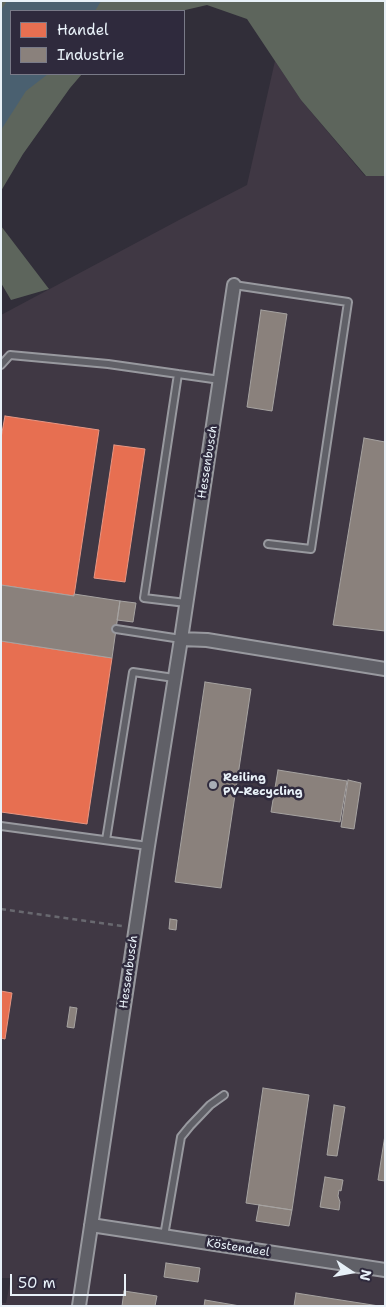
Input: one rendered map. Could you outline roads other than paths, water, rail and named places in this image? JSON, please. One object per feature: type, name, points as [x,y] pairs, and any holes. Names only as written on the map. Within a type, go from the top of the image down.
[{"type":"street","name":"Hessenbusch","points":[[79,1306],[234,285]]},
{"type":"street","points":[[181,639],[207,640],[385,669]]},
{"type":"street","name":"Köstendeel","points":[[91,1225],[385,1270]]},
{"type":"lane","points":[[234,285],[348,302],[311,548],[268,544]]},
{"type":"lane","points":[[1,365],[10,355],[108,364],[220,380]]},
{"type":"lane","points":[[178,374],[144,598],[186,603]]},
{"type":"lane","points":[[116,629],[181,639]]},
{"type":"lane","points":[[106,840],[133,672],[174,678]]},
{"type":"lane","points":[[1,826],[148,846]]},
{"type":"lane","points":[[164,1236],[181,1137],[210,1105],[224,1095]]},
{"type":"water","points":[[7,1],[101,1],[96,10],[10,10],[10,75],[47,75],[26,91],[1,130],[1,10]]},
{"type":"place","name":"Reiling PV-Recycling","points":[[213,785]]}]
